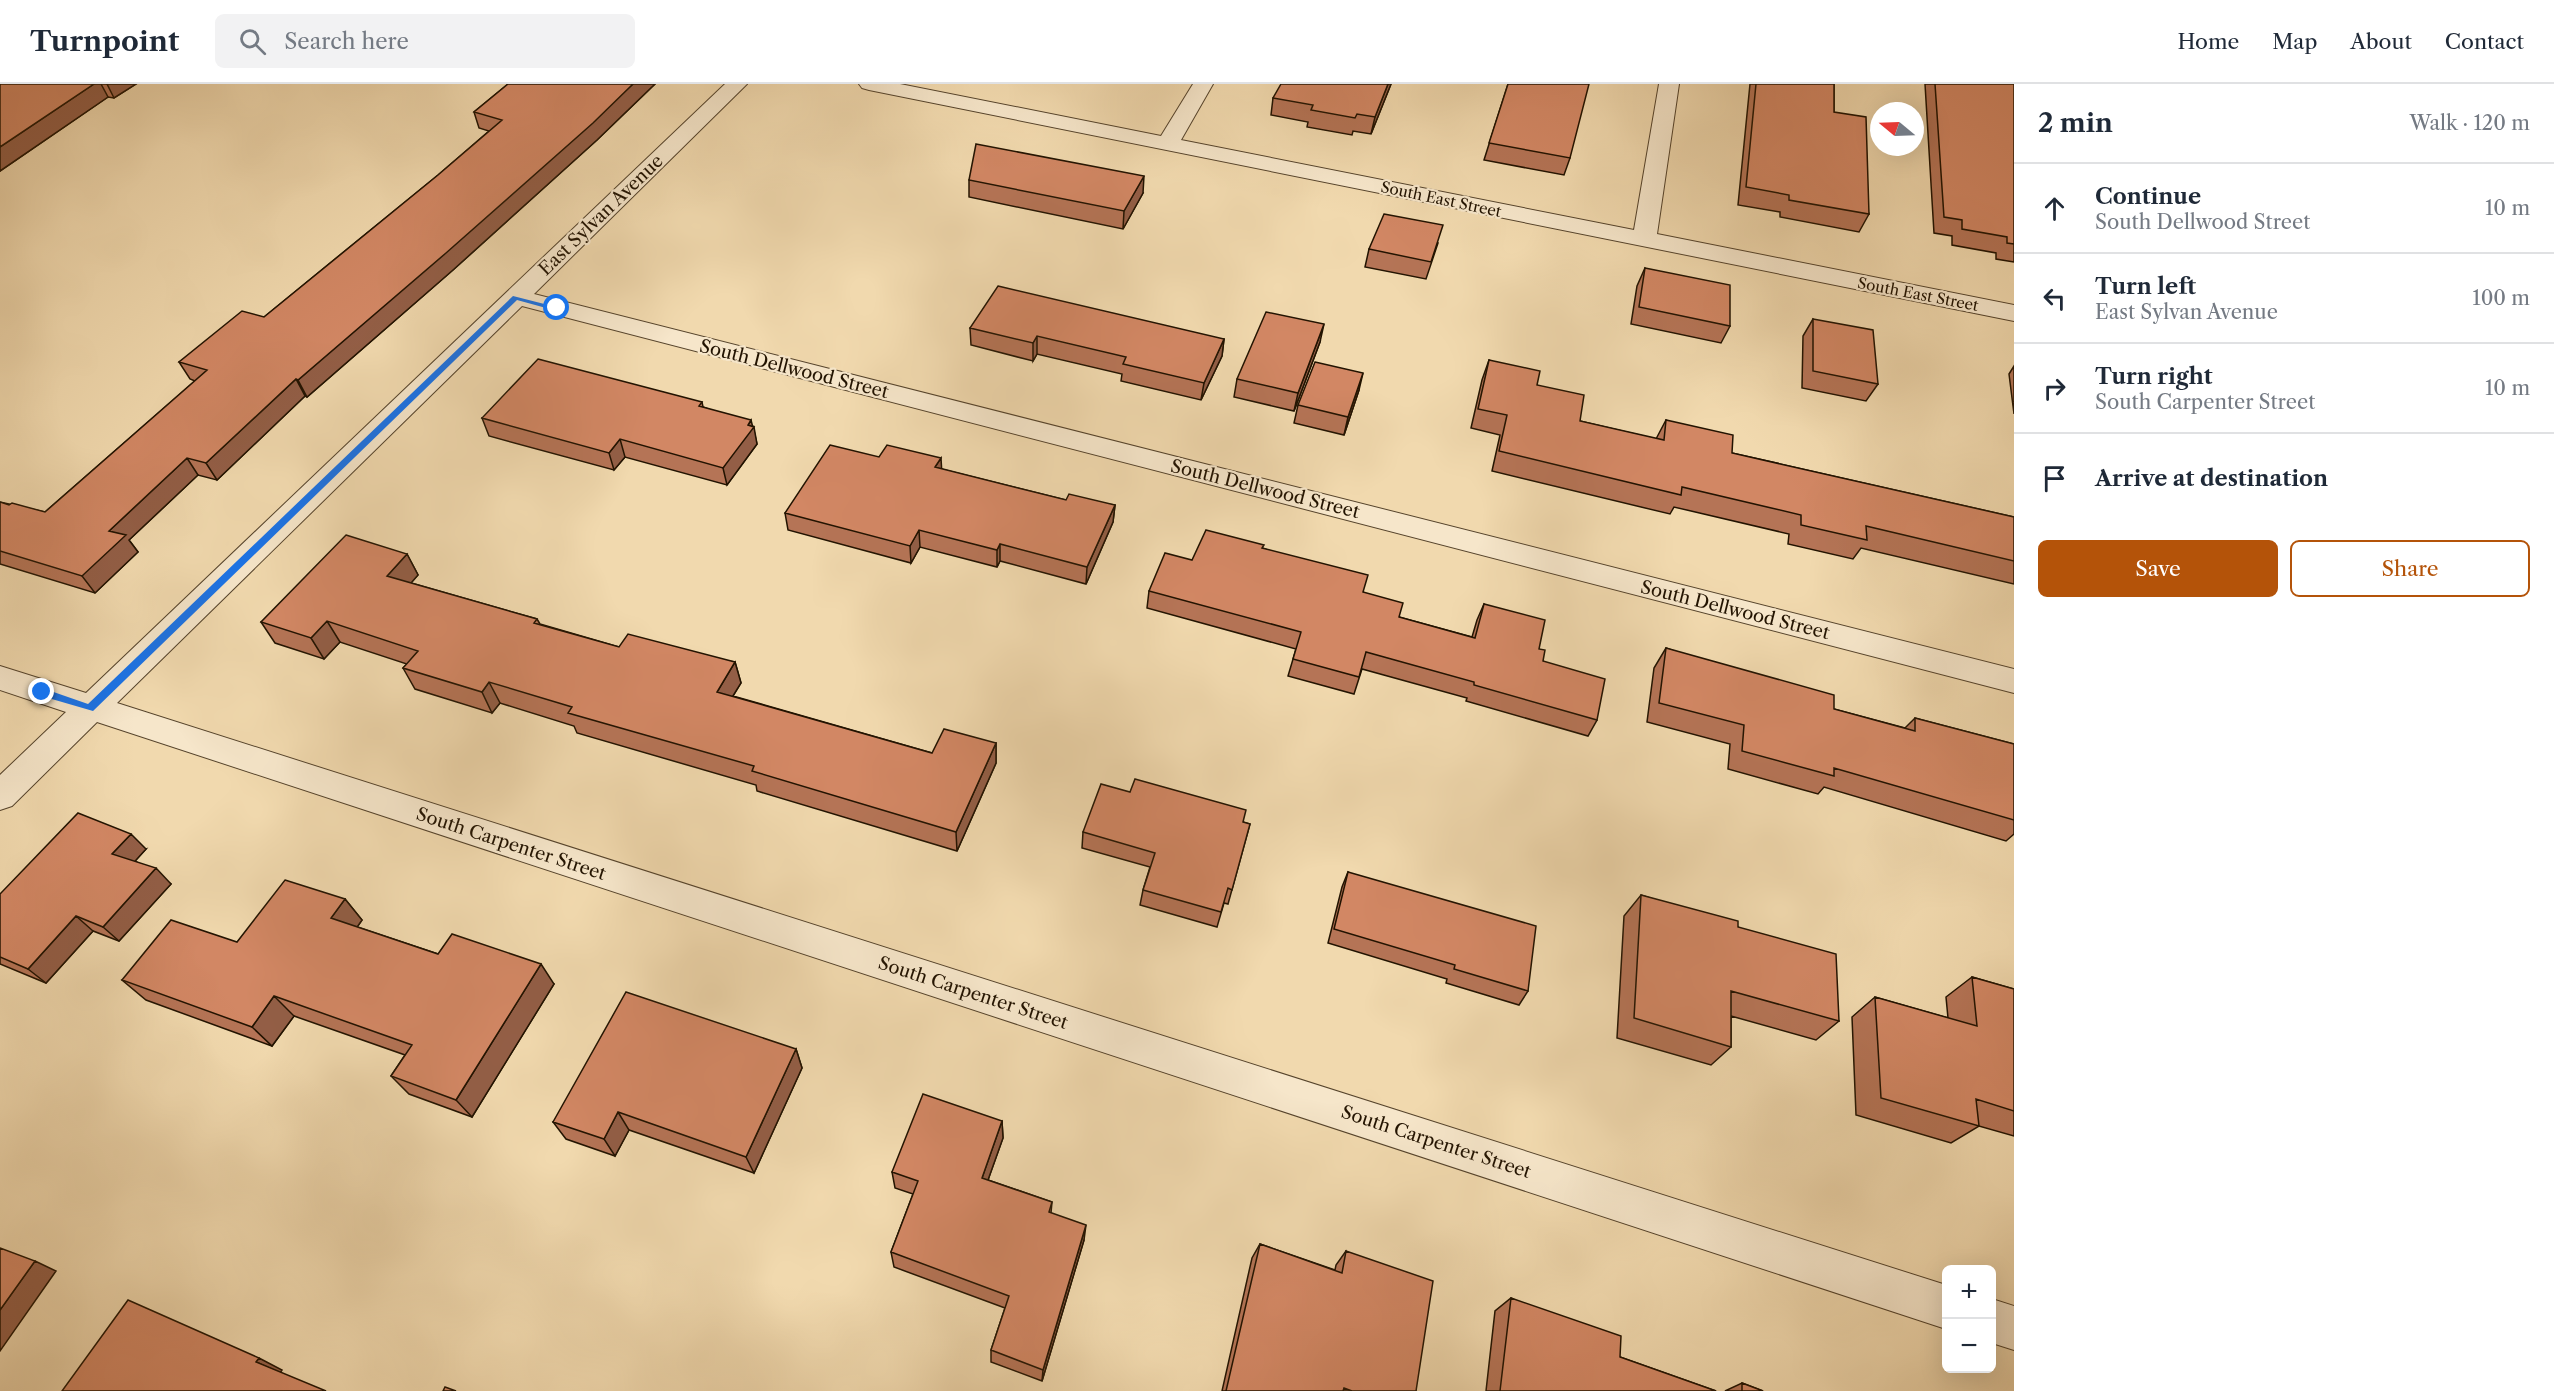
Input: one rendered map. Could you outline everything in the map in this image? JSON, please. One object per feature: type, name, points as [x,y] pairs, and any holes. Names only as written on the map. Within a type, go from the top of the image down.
[{"type":"street","name":"East Sylvan Avenue","points":[[0,796],[737,84]]},
{"type":"street","name":"South East Street","points":[[869,84],[1644,241],[2014,313]]},
{"type":"street","points":[[1168,143],[1203,84]]},
{"type":"street","points":[[1644,241],[1669,84]]},
{"type":"street","name":"South Dellwood Street","points":[[515,297],[2014,681]]},
{"type":"street","name":"South Carpenter Street","points":[[0,678],[89,709],[1942,1304]]},
{"type":"street","points":[[1996,1322],[2014,1328]]},
{"type":"building","points":[[0,84],[94,84],[0,147]]},
{"type":"building","points":[[508,84],[633,84],[593,123],[446,253],[298,380],[296,379],[206,463],[187,458],[109,531],[126,535],[82,576],[0,551],[0,502],[45,512],[207,370],[179,362],[242,311],[264,317],[502,120],[474,112]]},
{"type":"building","points":[[1281,84],[1388,84],[1375,117],[1357,114],[1355,118],[1311,110],[1313,105],[1273,98]]},
{"type":"building","points":[[1508,84],[1589,84],[1570,158],[1489,143]]},
{"type":"building","points":[[1756,84],[1834,84],[1834,112],[1866,117],[1869,214],[1789,200],[1789,195],[1746,187]]},
{"type":"building","points":[[1935,84],[2014,84],[2014,244],[2007,243],[2007,237],[1962,229],[1962,220],[1944,217]]},
{"type":"building","points":[[976,144],[1144,176],[1124,211],[969,180]]},
{"type":"building","points":[[1384,214],[1443,225],[1431,262],[1369,249]]},
{"type":"building","points":[[1645,268],[1730,285],[1730,326],[1639,307]]},
{"type":"building","points":[[998,286],[1224,339],[1204,383],[1123,364],[1126,357],[1037,336],[1033,343],[970,328]]},
{"type":"building","points":[[1266,312],[1324,324],[1298,393],[1237,379]]},
{"type":"building","points":[[1813,319],[1873,330],[1878,384],[1813,371]]},
{"type":"building","points":[[538,359],[702,402],[699,406],[751,420],[748,425],[754,427],[723,468],[620,439],[609,453],[482,418]]},
{"type":"building","points":[[1489,360],[1540,371],[1537,385],[1584,395],[1580,421],[1664,440],[1666,420],[1733,435],[1732,453],[2014,517],[2014,561],[1866,526],[1867,540],[1801,525],[1801,515],[1682,487],[1681,495],[1499,451],[1507,415],[1478,409]]},
{"type":"building","points":[[1315,362],[1363,373],[1348,417],[1298,405]]},
{"type":"building","points":[[830,445],[879,457],[887,445],[941,458],[935,467],[1066,500],[1069,494],[1115,505],[1087,567],[1000,544],[997,550],[919,530],[910,546],[785,513]]},
{"type":"building","points":[[1206,530],[1264,545],[1262,548],[1368,575],[1363,592],[1403,603],[1399,617],[1475,638],[1484,604],[1545,620],[1539,649],[1545,650],[1543,661],[1605,679],[1597,720],[1366,652],[1359,677],[1293,659],[1301,632],[1149,591],[1165,553],[1192,560]]},
{"type":"building","points":[[346,535],[407,554],[387,576],[537,619],[534,623],[619,647],[628,634],[735,662],[717,692],[932,753],[944,729],[996,743],[956,832],[752,771],[754,766],[568,713],[572,707],[489,682],[482,692],[403,668],[418,651],[327,621],[311,638],[261,622]]},
{"type":"building","points":[[1666,648],[1834,695],[1834,709],[1915,731],[1915,718],[2014,744],[2014,820],[1834,768],[1834,776],[1742,751],[1744,725],[1659,703]]},
{"type":"building","points":[[1135,779],[1246,810],[1243,822],[1250,824],[1232,890],[1228,888],[1221,912],[1143,890],[1155,853],[1083,832],[1101,784],[1130,792]]},
{"type":"building","points":[[78,813],[131,834],[112,854],[156,868],[103,927],[76,916],[28,969],[0,957],[0,894]]},
{"type":"building","points":[[1348,872],[1536,926],[1528,991],[1454,969],[1455,965],[1334,929]]},
{"type":"building","points":[[285,880],[345,899],[331,918],[438,954],[452,934],[541,964],[456,1100],[391,1076],[412,1045],[274,996],[252,1027],[122,980],[171,920],[237,942]]},
{"type":"building","points":[[1641,895],[1738,921],[1738,927],[1836,954],[1839,1021],[1731,991],[1731,1047],[1634,1018]]},
{"type":"building","points":[[1972,977],[2014,989],[2014,1111],[1976,1099],[1979,1126],[1881,1098],[1875,997],[1977,1026]]},
{"type":"building","points":[[626,992],[796,1049],[746,1157],[618,1112],[604,1139],[553,1122]]},
{"type":"building","points":[[923,1094],[1002,1121],[982,1178],[1052,1202],[1049,1212],[1086,1225],[1043,1370],[991,1350],[1009,1296],[891,1252],[918,1181],[892,1172]]},
{"type":"building","points":[[1260,1244],[1342,1273],[1346,1251],[1433,1281],[1416,1391],[1352,1391],[1344,1388],[1343,1391],[1226,1391]]},
{"type":"building","points":[[0,1248],[35,1261],[0,1310]]},
{"type":"building","points":[[1511,1298],[1621,1336],[1620,1357],[1716,1391],[1500,1391]]},
{"type":"building","points":[[128,1300],[259,1358],[256,1362],[326,1391],[62,1391]]},
{"type":"building","points":[[1742,1383],[1763,1391],[1742,1391]]},
{"type":"building","points":[[445,1387],[456,1391],[443,1391]]},
{"type":"route","points":[[42,692],[89,709],[515,297],[557,308]]}]
